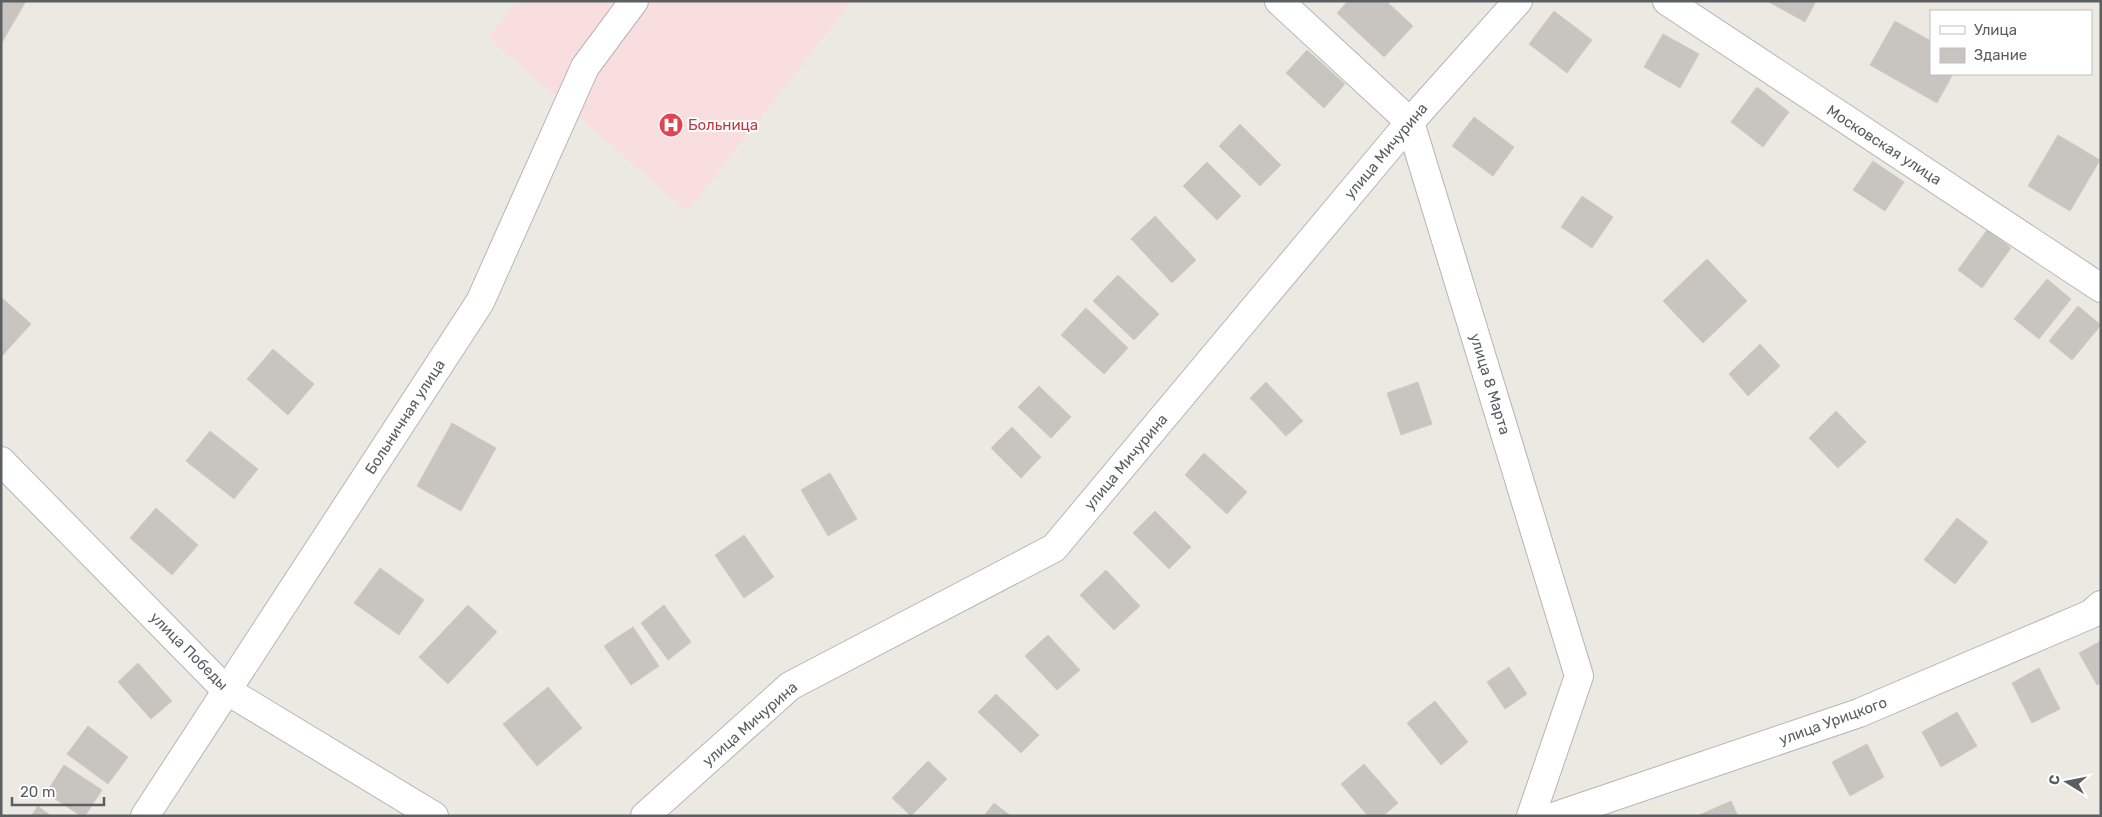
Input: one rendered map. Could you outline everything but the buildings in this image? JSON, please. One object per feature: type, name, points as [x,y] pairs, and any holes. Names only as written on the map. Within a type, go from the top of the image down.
[{"type":"street","name":"Больничная улица","points":[[145,816],[480,302],[585,67],[634,1]]},
{"type":"street","points":[[1279,1],[1410,122]]},
{"type":"street","name":"улица Мичурина","points":[[646,816],[790,686],[1054,548],[1410,122],[1518,1]]},
{"type":"street","name":"Московская улица","points":[[1667,1],[2101,288]]},
{"type":"street","name":"улица 8 Марта","points":[[1410,122],[1579,676],[1531,816]]},
{"type":"street","name":"улица Победы","points":[[1,461],[226,690],[434,816]]},
{"type":"street","name":"улица Урицкого","points":[[1556,816],[1859,714],[2091,614],[2101,605]]},
{"type":"shaded area","name":"Больница","points":[[517,1],[852,1],[687,211],[489,38]]},
{"type":"place","name":"Больница","points":[[671,125]]}]
